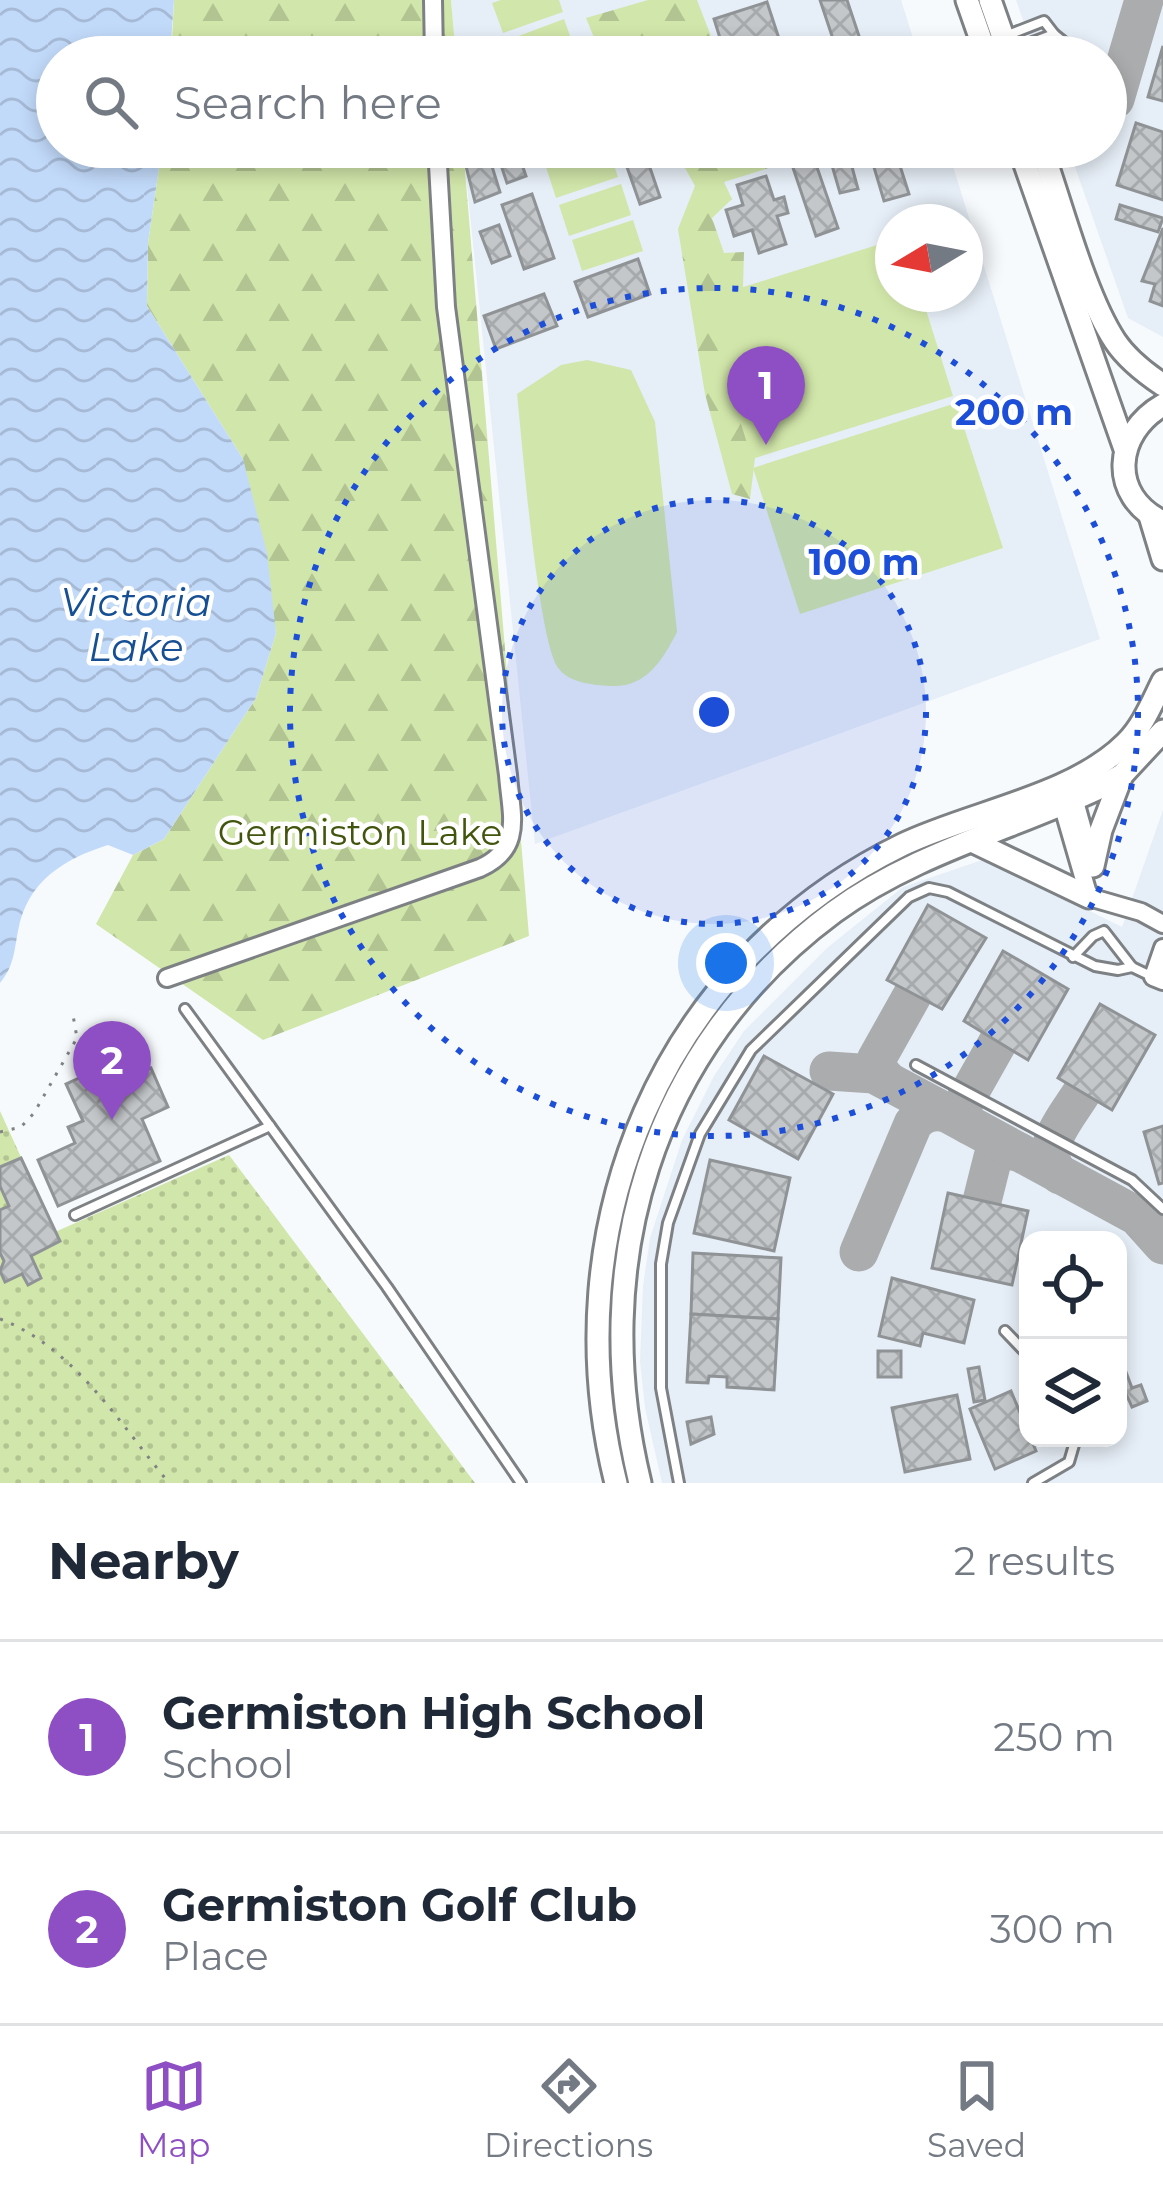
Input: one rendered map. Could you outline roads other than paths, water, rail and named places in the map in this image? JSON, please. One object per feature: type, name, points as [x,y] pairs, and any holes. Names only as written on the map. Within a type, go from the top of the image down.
[{"type":"street","points":[[433,0],[434,36]]},
{"type":"street","points":[[967,0],[992,36]]},
{"type":"street","points":[[990,0],[998,36]]},
{"type":"street","points":[[167,978],[480,868],[500,859],[508,848],[512,826],[508,775],[446,307],[437,168]]},
{"type":"street","points":[[1025,168],[1125,448],[1128,486],[1157,519],[1163,559]]},
{"type":"street","points":[[1049,168],[1107,326],[1142,371],[1163,385]]},
{"type":"street","points":[[1125,448],[1147,414],[1163,405]]},
{"type":"street","points":[[640,1483],[623,1392],[620,1314],[633,1216],[667,1115],[728,1014],[787,951],[836,911],[890,878],[1065,792],[1126,743],[1144,720],[1163,681]]},
{"type":"street","points":[[1095,900],[1093,866],[1100,830],[1122,775],[1163,731]]},
{"type":"street","points":[[616,1483],[596,1361],[602,1253],[620,1174],[656,1085],[684,1038],[728,980],[775,932],[819,896],[903,844],[1122,775]]},
{"type":"street","points":[[1065,792],[1093,866]]},
{"type":"street","points":[[1065,792],[1095,900]]},
{"type":"street","points":[[972,841],[1095,900],[1141,912],[1163,924]]},
{"type":"street","points":[[1158,979],[1163,948]]},
{"type":"lane","points":[[1019,36],[1043,21],[1056,36]]},
{"type":"lane","points":[[1046,36],[1054,34]]},
{"type":"lane","points":[[679,1483],[659,1366],[663,1245],[700,1134],[741,1062],[901,904],[924,889],[948,892],[1073,957],[1111,970],[1132,968],[1158,979]]},
{"type":"lane","points":[[1073,957],[1104,931],[1132,968]]},
{"type":"lane","points":[[185,1009],[387,1287],[520,1483]]},
{"type":"lane","points":[[916,1065],[1132,1180],[1163,1209]]},
{"type":"lane","points":[[75,1215],[270,1126]]},
{"type":"lane","points":[[1006,1331],[1019,1345]]},
{"type":"lane","points":[[1033,1483],[1070,1462],[1074,1447]]},
{"type":"water","name":"Victoria Lake","points":[[0,0],[174,0],[171,36],[36,36],[36,168],[159,168],[148,243],[147,306],[243,459],[267,553],[276,633],[256,698],[164,839],[133,855],[108,845],[50,874],[30,898],[11,965],[0,983]]},
{"type":"place","name":"Germiston High School","points":[[766,445]]},
{"type":"place","name":"Germiston Golf Club","points":[[112,1120]]},
{"type":"park label","name":"Germiston Lake","points":[[360,832]]}]
